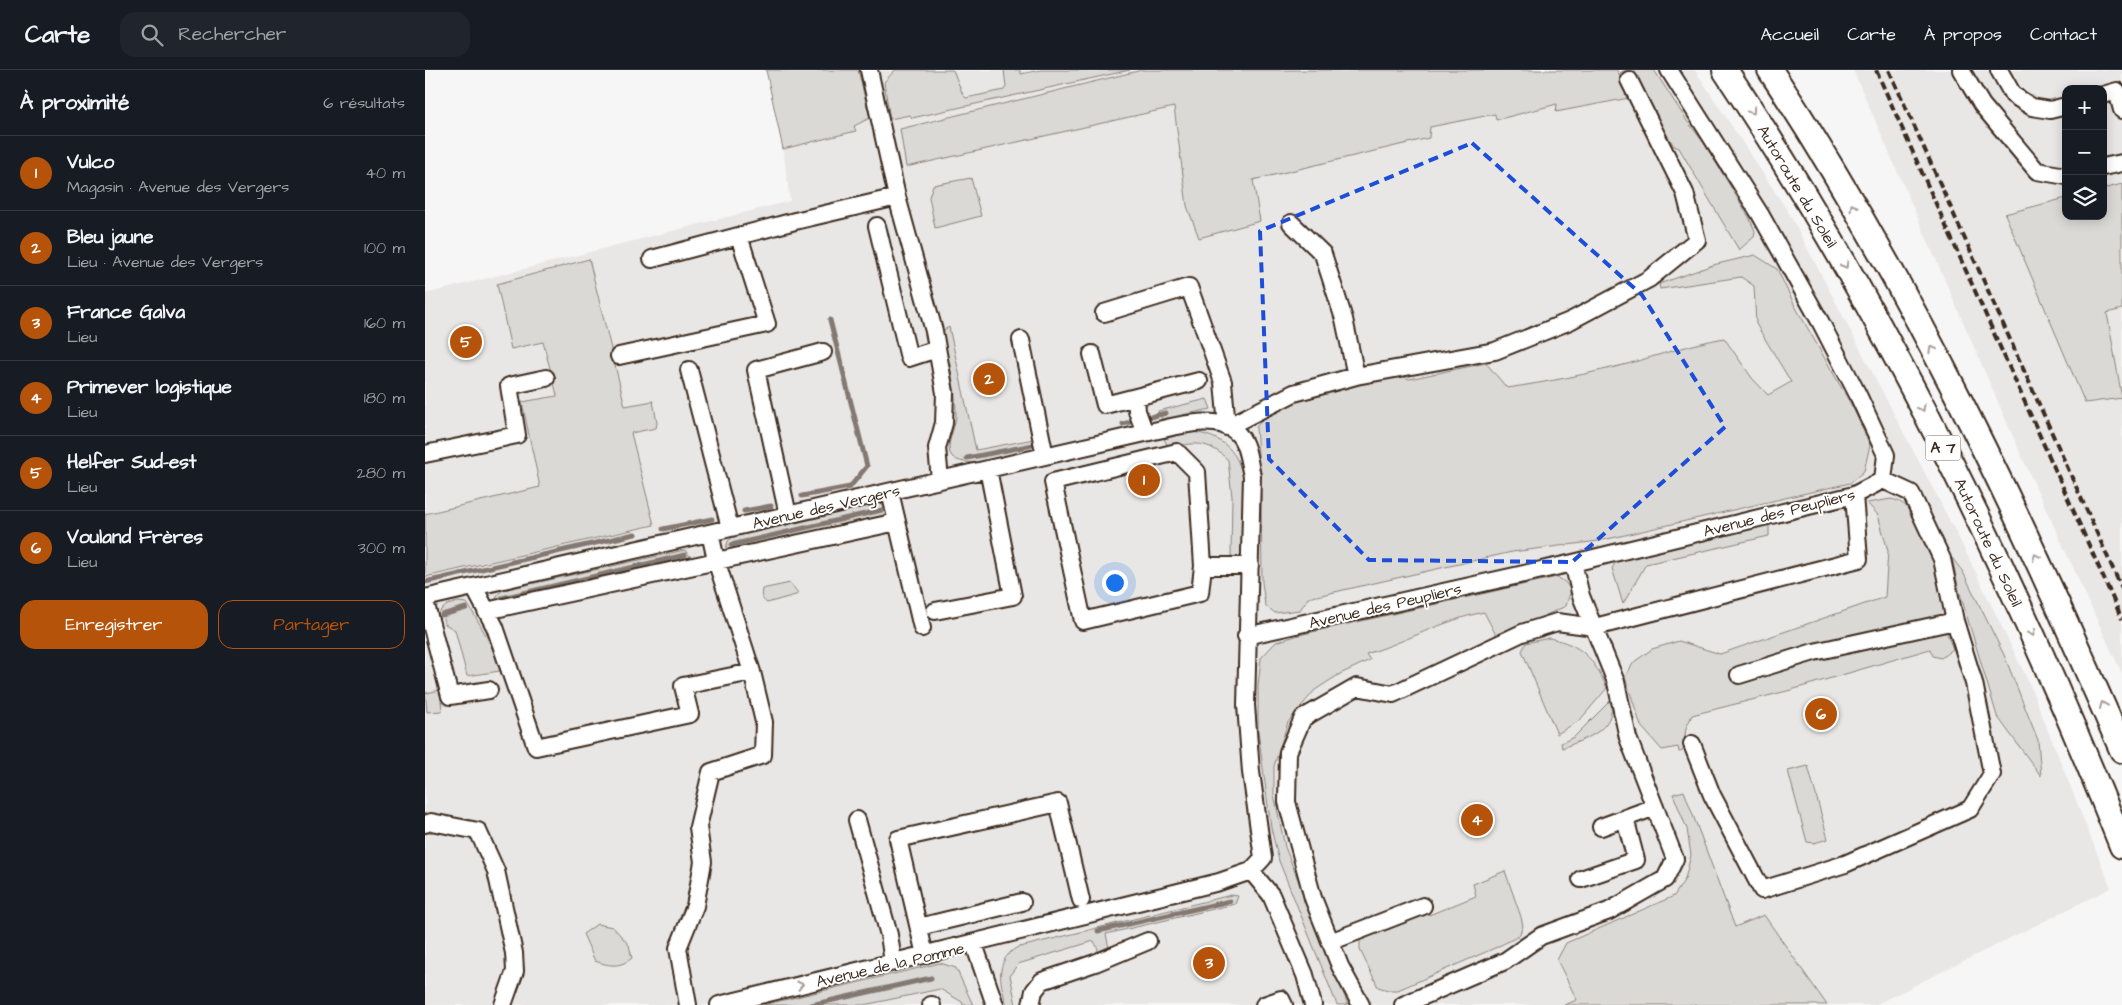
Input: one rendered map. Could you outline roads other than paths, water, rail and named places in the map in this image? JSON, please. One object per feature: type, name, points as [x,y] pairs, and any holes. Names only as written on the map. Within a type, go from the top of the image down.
[{"type":"highway","name":"Autoroute du Soleil","points":[[1725,70],[1779,151],[1869,307],[1951,463],[2030,629],[2122,846]]},
{"type":"highway","name":"A 7","points":[[1770,70],[1803,120],[1895,280],[1982,443],[2060,605],[2122,750]]},
{"type":"street","points":[[869,70],[897,197],[937,349],[945,393],[944,423],[937,448],[940,480]]},
{"type":"street","points":[[1669,70],[1760,214],[1821,323],[1886,455],[1883,480],[1911,493],[1923,516],[1942,559],[1955,621],[1974,683],[1992,774],[1970,809],[1845,864],[1762,890],[1712,795],[1691,744]]},
{"type":"street","points":[[1961,70],[1982,105],[2037,171],[2062,175]]},
{"type":"street","points":[[1999,70],[2013,95],[2032,107],[2050,110],[2062,107]]},
{"type":"street","points":[[1227,427],[1294,393],[1356,376],[1495,351],[1562,324],[1649,278],[1697,240],[1685,194],[1629,80]]},
{"type":"street","points":[[2114,92],[2122,110]]},
{"type":"street","points":[[2107,166],[2122,163]]},
{"type":"street","points":[[653,259],[897,197]]},
{"type":"street","points":[[1291,223],[1323,254],[1344,319],[1356,376]]},
{"type":"street","points":[[877,226],[909,358],[937,349]]},
{"type":"street","points":[[619,356],[767,324],[739,236]]},
{"type":"street","points":[[1104,312],[1189,287],[1223,382],[1227,427]]},
{"type":"street","points":[[1021,340],[1045,456]]},
{"type":"street","points":[[788,515],[756,370],[823,352]]},
{"type":"street","points":[[1092,354],[1105,405],[1199,381]]},
{"type":"street","points":[[689,370],[730,528]]},
{"type":"street","points":[[425,454],[517,435],[509,386],[546,378]]},
{"type":"street","points":[[1136,397],[1137,411],[1145,433]]},
{"type":"street","name":"Avenue des Vergers","points":[[425,600],[474,587],[1145,433],[1203,421],[1227,427]]},
{"type":"street","points":[[1227,427],[1239,434],[1252,476],[1246,636],[1246,705],[1263,858],[1251,871],[1271,895],[1305,976],[1313,1005]]},
{"type":"street","points":[[1177,452],[1197,472],[1203,566],[1200,593],[1083,621],[1053,482],[1177,452]]},
{"type":"street","points":[[935,611],[1013,596],[988,469]]},
{"type":"street","name":"Avenue des Peupliers","points":[[1246,636],[1573,563],[1854,494],[1883,480]]},
{"type":"street","points":[[890,492],[922,628]]},
{"type":"street","points":[[1361,1005],[1340,966],[1313,898],[1287,802],[1289,752],[1303,718],[1357,687],[1393,694],[1522,633],[1557,622],[1595,627],[1859,559],[1854,494]]},
{"type":"street","points":[[487,611],[897,522]]},
{"type":"street","points":[[688,1005],[678,948],[695,906],[703,862],[697,827],[711,772],[763,756],[764,722],[752,672],[715,560],[710,533]]},
{"type":"street","points":[[1403,1005],[1505,961],[1541,936],[1609,911],[1665,879],[1675,859],[1628,738],[1616,682],[1581,596],[1573,563]]},
{"type":"street","points":[[1203,566],[1250,566]]},
{"type":"street","points":[[474,587],[495,627],[536,747],[690,714],[683,686],[752,672]]},
{"type":"street","points":[[425,600],[429,633],[450,696],[489,690]]},
{"type":"street","points":[[1739,675],[1814,652],[1955,621]]},
{"type":"street","points":[[925,955],[898,839],[1058,803],[1081,900]]},
{"type":"street","points":[[1601,827],[1655,807]]},
{"type":"street","points":[[1581,879],[1637,860],[1625,818]]},
{"type":"street","points":[[857,820],[889,935],[893,962]]},
{"type":"street","points":[[425,824],[431,822],[478,831],[496,871],[514,953],[515,971],[503,1005]]},
{"type":"street","name":"Avenue de la Pomme","points":[[719,1005],[974,944],[1219,882],[1251,871]]},
{"type":"street","points":[[919,927],[1022,902]]},
{"type":"street","points":[[1330,942],[1423,906]]},
{"type":"street","points":[[1031,1005],[1034,991],[1042,981],[1095,963],[1148,941]]},
{"type":"street","points":[[974,944],[995,1005]]},
{"type":"street","points":[[1264,1005],[1281,999],[1284,1005]]},
{"type":"waterway","points":[[802,496],[850,487],[867,466],[830,320]]},
{"type":"waterway","points":[[1123,424],[1166,413]]},
{"type":"waterway","points":[[967,458],[1033,445]]},
{"type":"waterway","points":[[744,511],[771,506]]},
{"type":"waterway","points":[[731,545],[882,510]]},
{"type":"waterway","points":[[663,529],[712,519]]},
{"type":"waterway","points":[[425,582],[635,534]]},
{"type":"waterway","points":[[502,598],[685,555]]},
{"type":"waterway","points":[[442,615],[466,608]]},
{"type":"waterway","points":[[1098,931],[1230,901]]},
{"type":"waterway","points":[[811,1005],[931,978]]},
{"type":"railway","points":[[1876,70],[2122,619]]},
{"type":"railway","points":[[1889,70],[2122,589]]},
{"type":"place","name":"Helfer Sud-est","points":[[466,342]]},
{"type":"place","name":"Bleu jaune","points":[[989,379]]},
{"type":"place","name":"Vulco","points":[[1144,480]]},
{"type":"place","name":"Vouland Frères","points":[[1821,714]]},
{"type":"place","name":"Primever logistique","points":[[1477,820]]},
{"type":"place","name":"France Galva","points":[[1209,963]]}]
